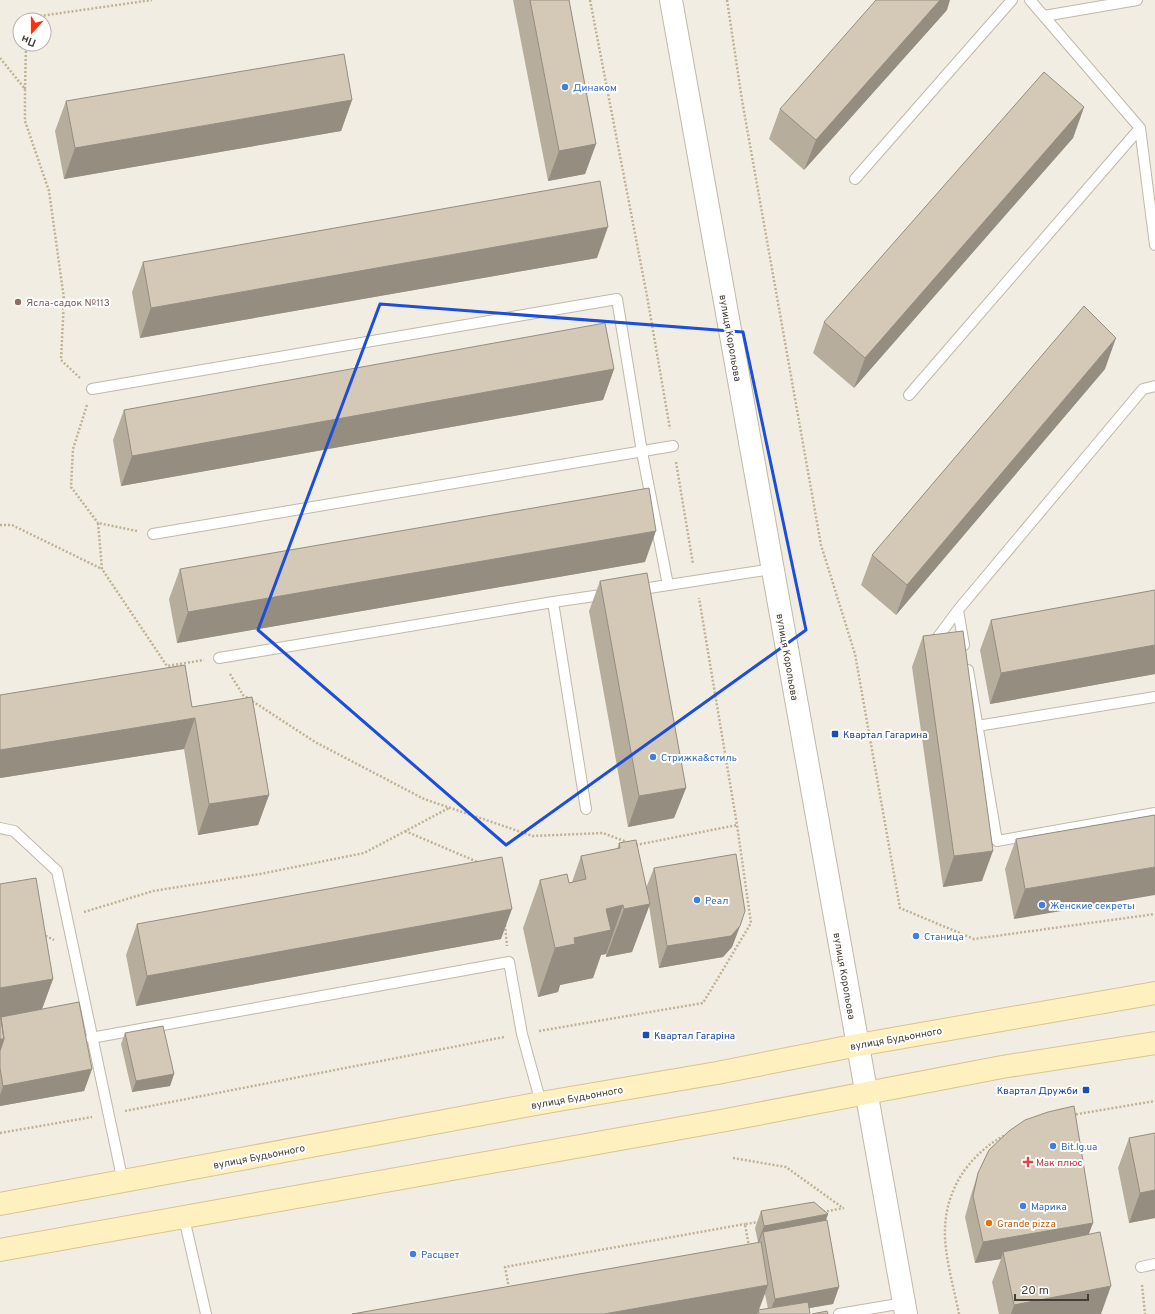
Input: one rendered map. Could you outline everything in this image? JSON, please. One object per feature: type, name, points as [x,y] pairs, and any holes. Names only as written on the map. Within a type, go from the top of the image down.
[{"type":"main road","name":"вулиця Будьонного","points":[[0,1204],[541,1103],[716,1073],[858,1045],[1155,993]]},
{"type":"main road","points":[[0,1250],[866,1094],[1002,1067],[1155,1043]]},
{"type":"street","name":"вулиця Корольова","points":[[671,0],[905,1308]]},
{"type":"lane","points":[[855,179],[1012,0]]},
{"type":"lane","points":[[1030,0],[1140,128],[1155,245]]},
{"type":"lane","points":[[1044,16],[1137,0]]},
{"type":"lane","points":[[909,395],[1140,128]]},
{"type":"lane","points":[[92,390],[617,299],[642,452],[668,585]]},
{"type":"lane","points":[[930,648],[958,610],[1143,389],[1155,386]]},
{"type":"lane","points":[[153,534],[673,446]]},
{"type":"lane","points":[[219,658],[553,602],[772,569]]},
{"type":"lane","points":[[553,602],[586,809]]},
{"type":"lane","points":[[958,610],[997,841],[1155,813]]},
{"type":"lane","points":[[977,726],[1155,697]]},
{"type":"lane","points":[[0,828],[14,831],[57,871],[91,1038],[123,1182]]},
{"type":"lane","points":[[91,1038],[509,962],[522,1034],[541,1103]]},
{"type":"lane","points":[[184,1218],[206,1314]]},
{"type":"lane","points":[[1141,1267],[1155,1264]]},
{"type":"lane","points":[[839,1314],[905,1308]]},
{"type":"path","points":[[52,14],[152,0]]},
{"type":"path","points":[[590,0],[648,296],[696,581]]},
{"type":"path","points":[[727,0],[742,100],[821,545],[855,654],[900,908],[974,939],[1155,914]]},
{"type":"path","points":[[26,52],[25,121],[49,191],[64,299],[61,360],[92,390],[73,449],[71,487],[98,523],[102,569],[167,666],[219,658],[243,695],[308,738],[424,800],[533,836],[603,833],[628,843]]},
{"type":"path","points":[[0,58],[25,90]]},
{"type":"path","points":[[98,523],[153,534]]},
{"type":"path","points":[[0,525],[12,525],[102,569]]},
{"type":"path","points":[[66,917],[153,891],[260,874],[364,853],[449,808]]},
{"type":"path","points":[[634,845],[737,825]]},
{"type":"path","points":[[406,831],[484,865]]},
{"type":"path","points":[[505,924],[509,962]]},
{"type":"path","points":[[39,932],[52,938],[75,962]]},
{"type":"path","points":[[1070,1115],[1155,1101]]},
{"type":"path","points":[[959,1314],[945,1230],[952,1190],[979,1152],[1008,1134]]},
{"type":"path","points":[[733,1158],[786,1166],[844,1208],[821,1212]]},
{"type":"path","points":[[510,1294],[505,1267],[761,1222]]},
{"type":"path","points":[[745,1224],[749,1251]]},
{"type":"path","points":[[1141,1267],[1145,1314]]},
{"type":"highlighted area","points":[[380,304],[743,332],[806,630],[506,845],[258,630]]},
{"type":"building","points":[[530,0],[569,0],[596,144],[559,151]]},
{"type":"building","points":[[876,0],[940,0],[816,140],[780,109]]},
{"type":"building","points":[[344,54],[352,100],[75,148],[66,101]]},
{"type":"building","points":[[1044,72],[1084,107],[865,358],[824,322]]},
{"type":"building","points":[[600,181],[608,227],[151,308],[143,262]]},
{"type":"building","points":[[1084,306],[1116,338],[907,585],[872,555]]},
{"type":"building","points":[[605,323],[614,369],[132,456],[124,410]]},
{"type":"building","points":[[649,488],[656,531],[188,612],[180,569]]},
{"type":"building","points":[[647,573],[686,788],[639,796],[600,581]]},
{"type":"building","points":[[1155,590],[1155,645],[1001,673],[991,620]]},
{"type":"building","points":[[963,631],[993,851],[954,856],[923,636]]},
{"type":"building","points":[[185,665],[192,707],[252,697],[269,795],[209,804],[195,718],[0,750],[0,695]]},
{"type":"building","points":[[1155,815],[1155,867],[1025,889],[1016,839]]},
{"type":"building","points":[[636,840],[650,904],[624,909],[623,905],[606,909],[611,930],[574,938],[575,944],[555,948],[540,880],[567,874],[569,883],[586,879],[581,856],[620,848],[619,843]]},
{"type":"building","points":[[736,854],[745,911],[740,926],[731,936],[667,946],[654,868]]},
{"type":"building","points":[[502,857],[512,909],[147,976],[137,924]]},
{"type":"building","points":[[36,878],[53,979],[0,988],[0,884]]},
{"type":"building","points":[[79,1002],[92,1069],[3,1086],[0,1068],[0,1051],[4,1039],[1,1017]]},
{"type":"building","points":[[0,1013],[4,1039],[0,1039]]},
{"type":"building","points":[[163,1026],[174,1074],[136,1081],[125,1033]]},
{"type":"building","name":"Марика","points":[[1074,1106],[1093,1223],[983,1242],[973,1196],[978,1173],[989,1150],[1009,1131],[1025,1120],[1048,1112]]},
{"type":"building","points":[[1155,1133],[1155,1190],[1140,1193],[1129,1138]]},
{"type":"building","points":[[814,1202],[828,1214],[764,1226],[761,1211]]},
{"type":"building","points":[[827,1220],[839,1287],[775,1299],[763,1232]]},
{"type":"building","points":[[1100,1232],[1111,1286],[1014,1305],[1003,1252]]},
{"type":"building","points":[[761,1242],[768,1285],[604,1314],[352,1314]]},
{"type":"building","points":[[808,1302],[810,1314],[759,1314],[758,1310]]},
{"type":"building","points":[[827,1311],[828,1314],[812,1314]]},
{"type":"place","name":"Динаком","points":[[565,87]]},
{"type":"place","name":"Ясла-садок №113","points":[[18,302]]},
{"type":"place","name":"Квартал Гагарина","points":[[835,734]]},
{"type":"place","name":"Стрижка&стиль","points":[[653,757]]},
{"type":"place","name":"Реал","points":[[697,900]]},
{"type":"place","name":"Женские секреты","points":[[1042,905]]},
{"type":"place","name":"Станица","points":[[916,936]]},
{"type":"place","name":"Квартал Гагаріна","points":[[646,1035]]},
{"type":"place","name":"Квартал Дружби","points":[[1086,1090]]},
{"type":"place","name":"Bit.lg.ua","points":[[1053,1146]]},
{"type":"place","name":"Мак плюс","points":[[1028,1162]]},
{"type":"place","name":"Марика","points":[[1023,1206]]},
{"type":"place","name":"Grande pizza","points":[[989,1223]]},
{"type":"place","name":"Расцвет","points":[[413,1254]]}]
